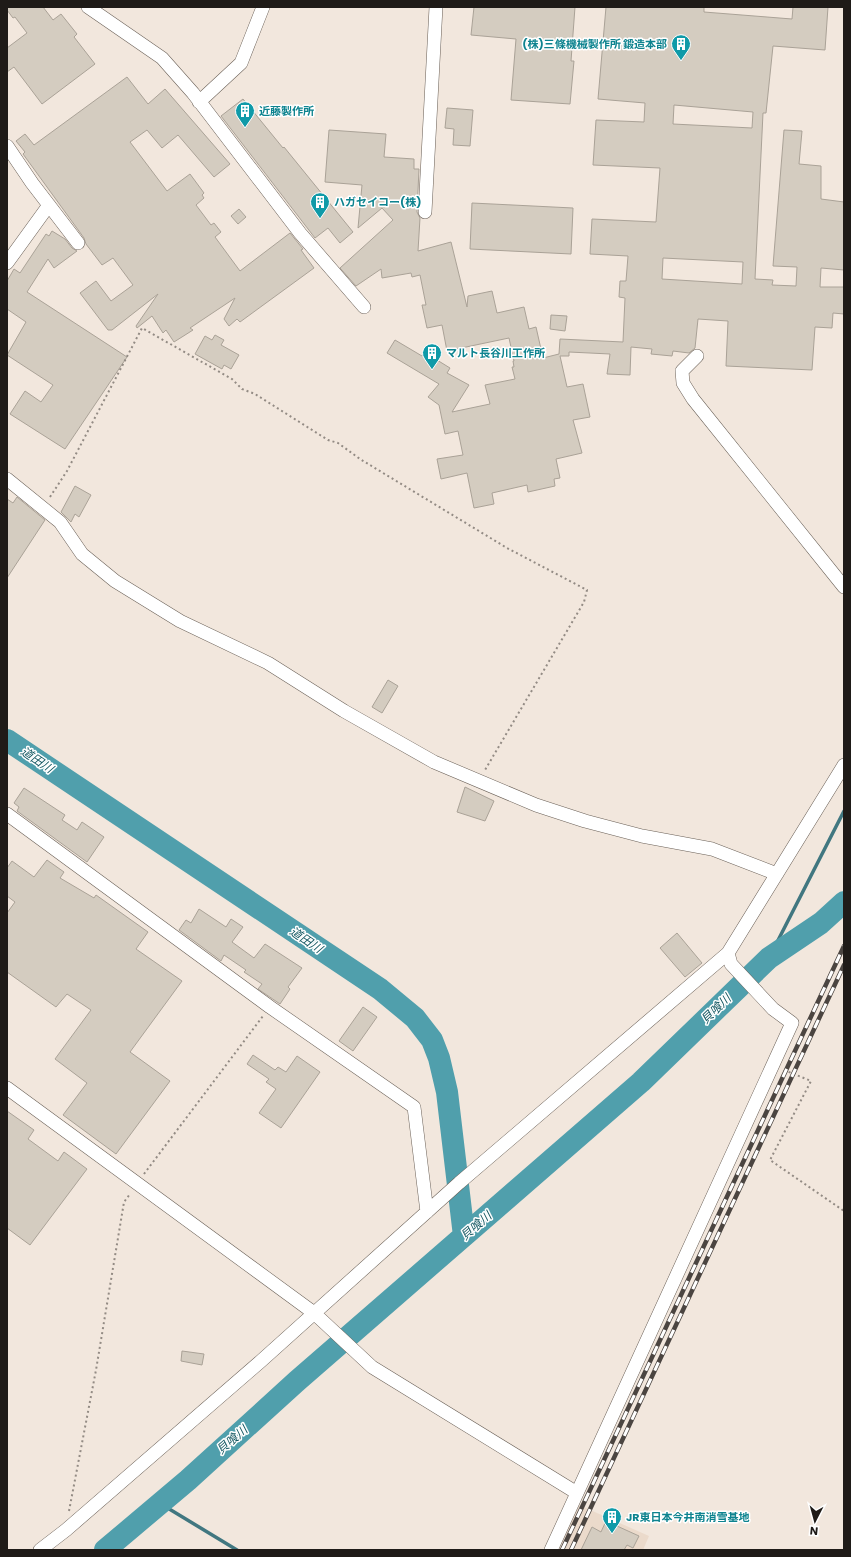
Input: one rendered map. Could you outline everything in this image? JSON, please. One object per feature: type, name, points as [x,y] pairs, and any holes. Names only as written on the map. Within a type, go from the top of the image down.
[{"type":"street","points":[[88,7],[162,58],[199,102],[300,233],[364,307]]},
{"type":"street","points":[[199,102],[241,64],[263,7]]},
{"type":"street","points":[[425,212],[436,7]]},
{"type":"street","points":[[7,146],[78,242]]},
{"type":"street","points":[[7,263],[49,204]]},
{"type":"street","points":[[697,356],[682,371],[683,383],[693,399],[844,587]]},
{"type":"street","points":[[7,479],[60,522],[82,554],[115,581],[180,621],[268,663],[344,711],[434,762],[480,780],[536,805],[585,821],[642,836],[712,849],[777,874]]},
{"type":"street","points":[[40,1550],[66,1530],[316,1315],[482,1164],[729,958],[777,874],[844,765]]},
{"type":"street","points":[[8,816],[270,1007],[414,1107],[430,1210]]},
{"type":"street","points":[[551,1550],[792,1023],[773,1009],[729,958]]},
{"type":"street","points":[[7,1088],[316,1315],[372,1368],[577,1493]]},
{"type":"path","points":[[42,506],[67,471],[142,328],[232,379],[242,389],[256,394],[328,440],[338,443],[360,459],[507,548],[587,590],[584,602],[480,780]]},
{"type":"path","points":[[66,1530],[96,1370],[124,1202],[270,1007]]},
{"type":"path","points":[[774,1065],[810,1081],[770,1160],[844,1211]]},
{"type":"shaded area","points":[[579,1505],[649,1536],[643,1550],[558,1550]]},
{"type":"building","points":[[7,7],[43,7],[53,20],[61,14],[77,34],[74,37],[95,64],[42,104],[14,67],[7,72],[7,48],[27,33],[15,17],[13,18],[7,10]]},
{"type":"building","points":[[474,7],[575,7],[571,61],[574,61],[570,104],[511,100],[516,39],[471,35]]},
{"type":"building","points":[[606,7],[704,7],[704,12],[792,19],[793,7],[828,7],[825,50],[773,46],[766,113],[763,113],[755,279],[773,280],[772,285],[796,286],[797,267],[773,266],[784,130],[802,131],[799,164],[821,166],[821,199],[844,202],[844,270],[821,268],[820,287],[844,287],[844,314],[833,313],[832,328],[815,327],[812,370],[726,366],[728,321],[698,319],[695,348],[689,353],[673,351],[672,356],[651,354],[652,349],[631,347],[630,375],[607,374],[610,354],[569,352],[569,356],[560,356],[567,387],[583,384],[590,417],[573,420],[582,453],[556,459],[560,478],[554,479],[555,486],[528,492],[527,485],[492,493],[494,504],[474,508],[467,473],[441,479],[437,459],[463,455],[458,431],[445,434],[439,405],[428,397],[439,384],[387,353],[395,340],[422,356],[424,352],[450,368],[447,373],[469,385],[452,412],[490,404],[485,385],[515,379],[512,367],[514,367],[514,361],[509,338],[447,351],[442,325],[427,328],[422,305],[426,305],[420,275],[412,277],[411,273],[382,278],[381,269],[356,286],[340,268],[393,220],[382,208],[358,228],[362,185],[325,182],[329,130],[386,134],[384,157],[414,159],[414,169],[419,169],[417,212],[420,218],[418,251],[451,242],[467,307],[468,296],[492,291],[497,313],[524,307],[529,329],[536,327],[543,358],[559,354],[560,339],[623,342],[625,298],[619,297],[620,281],[626,281],[628,256],[590,254],[592,219],[656,222],[660,168],[593,165],[596,120],[644,122],[645,103],[598,99]],"holes":[[[674,105],[753,112],[752,128],[673,124]],[[663,258],[743,262],[742,284],[662,279]]]},
{"type":"building","points":[[127,77],[148,104],[165,89],[230,164],[214,177],[178,135],[162,148],[147,130],[130,142],[167,191],[190,174],[204,193],[202,195],[204,198],[196,205],[211,225],[214,223],[221,232],[215,237],[240,271],[290,233],[303,249],[301,250],[314,268],[240,322],[237,319],[229,326],[224,319],[235,298],[190,328],[193,330],[174,342],[166,330],[163,333],[152,316],[137,328],[136,326],[158,294],[112,330],[108,330],[80,293],[96,281],[111,301],[133,285],[113,258],[102,265],[23,154],[25,152],[16,141],[25,134],[34,145]]},
{"type":"building","points":[[243,99],[353,232],[340,243],[328,228],[315,238],[221,116]]},
{"type":"building","points":[[447,108],[473,110],[470,146],[453,145],[454,129],[445,128]]},
{"type":"building","points":[[472,203],[573,208],[571,254],[470,249]]},
{"type":"building","points":[[239,209],[246,217],[238,224],[231,216]]},
{"type":"building","points":[[52,231],[65,239],[72,248],[77,251],[54,268],[48,259],[27,292],[127,357],[65,449],[10,414],[25,391],[41,402],[53,385],[7,355],[26,322],[7,309],[7,281],[14,269],[20,273],[46,234],[49,236]]},
{"type":"building","points":[[551,315],[567,316],[565,331],[550,329]]},
{"type":"building","points":[[215,335],[224,340],[221,345],[239,355],[231,369],[224,365],[222,369],[195,354],[205,336],[212,340]]},
{"type":"building","points":[[75,486],[91,495],[79,517],[75,514],[71,522],[61,512]]},
{"type":"building","points":[[17,497],[45,520],[7,578],[7,499],[13,503]]},
{"type":"building","points":[[388,680],[398,686],[382,713],[372,707]]},
{"type":"building","points":[[465,787],[494,801],[485,821],[457,812]]},
{"type":"building","points":[[24,788],[65,815],[62,820],[77,830],[82,822],[104,837],[87,862],[17,811],[19,807],[14,803]]},
{"type":"building","points":[[47,860],[64,872],[60,878],[94,898],[96,895],[148,932],[136,949],[182,981],[130,1052],[170,1081],[116,1154],[63,1115],[87,1083],[55,1059],[91,1010],[67,994],[56,1007],[7,972],[7,913],[15,902],[7,896],[7,868],[12,861],[34,877]]},
{"type":"building","points":[[199,909],[226,927],[231,919],[243,927],[232,942],[254,958],[265,944],[302,968],[288,987],[290,989],[280,1004],[258,989],[262,984],[244,972],[246,970],[224,955],[221,961],[179,930],[186,920],[191,923]]},
{"type":"building","points":[[677,933],[702,963],[685,977],[660,948]]},
{"type":"building","points":[[363,1007],[377,1017],[353,1051],[339,1041]]},
{"type":"building","points":[[253,1055],[275,1070],[278,1067],[286,1072],[297,1056],[320,1072],[281,1128],[259,1113],[276,1089],[266,1082],[269,1079],[247,1064]]},
{"type":"building","points":[[7,1111],[34,1130],[28,1139],[58,1161],[64,1152],[87,1169],[30,1245],[7,1228]]},
{"type":"building","points":[[182,1351],[204,1354],[202,1365],[181,1361]]},
{"type":"building","name":"JR東日本今井南消雪基地","points":[[606,1521],[639,1536],[633,1548],[627,1545],[624,1550],[581,1550],[592,1527],[601,1532]]},
{"type":"waterway","name":"道田川","points":[[7,740],[380,989],[415,1018],[432,1040],[439,1058],[447,1092],[464,1236]]},
{"type":"waterway","points":[[769,958],[844,811]]},
{"type":"waterway","name":"貝喰川","points":[[105,1550],[188,1480],[297,1381],[641,1082],[769,958],[821,923],[844,902]]},
{"type":"waterway","points":[[161,1504],[237,1550]]},
{"type":"railway","points":[[562,1550],[844,946]]},
{"type":"railway","points":[[571,1550],[844,965]]},
{"type":"place","name":"(株)三條機械製作所 鍛造本部","points":[[681,61]]},
{"type":"place","name":"近藤製作所","points":[[245,128]]},
{"type":"place","name":"ハガセイコー(株)","points":[[320,219]]},
{"type":"place","name":"マルト長谷川工作所","points":[[432,370]]},
{"type":"place","name":"JR東日本今井南消雪基地","points":[[612,1534]]}]
